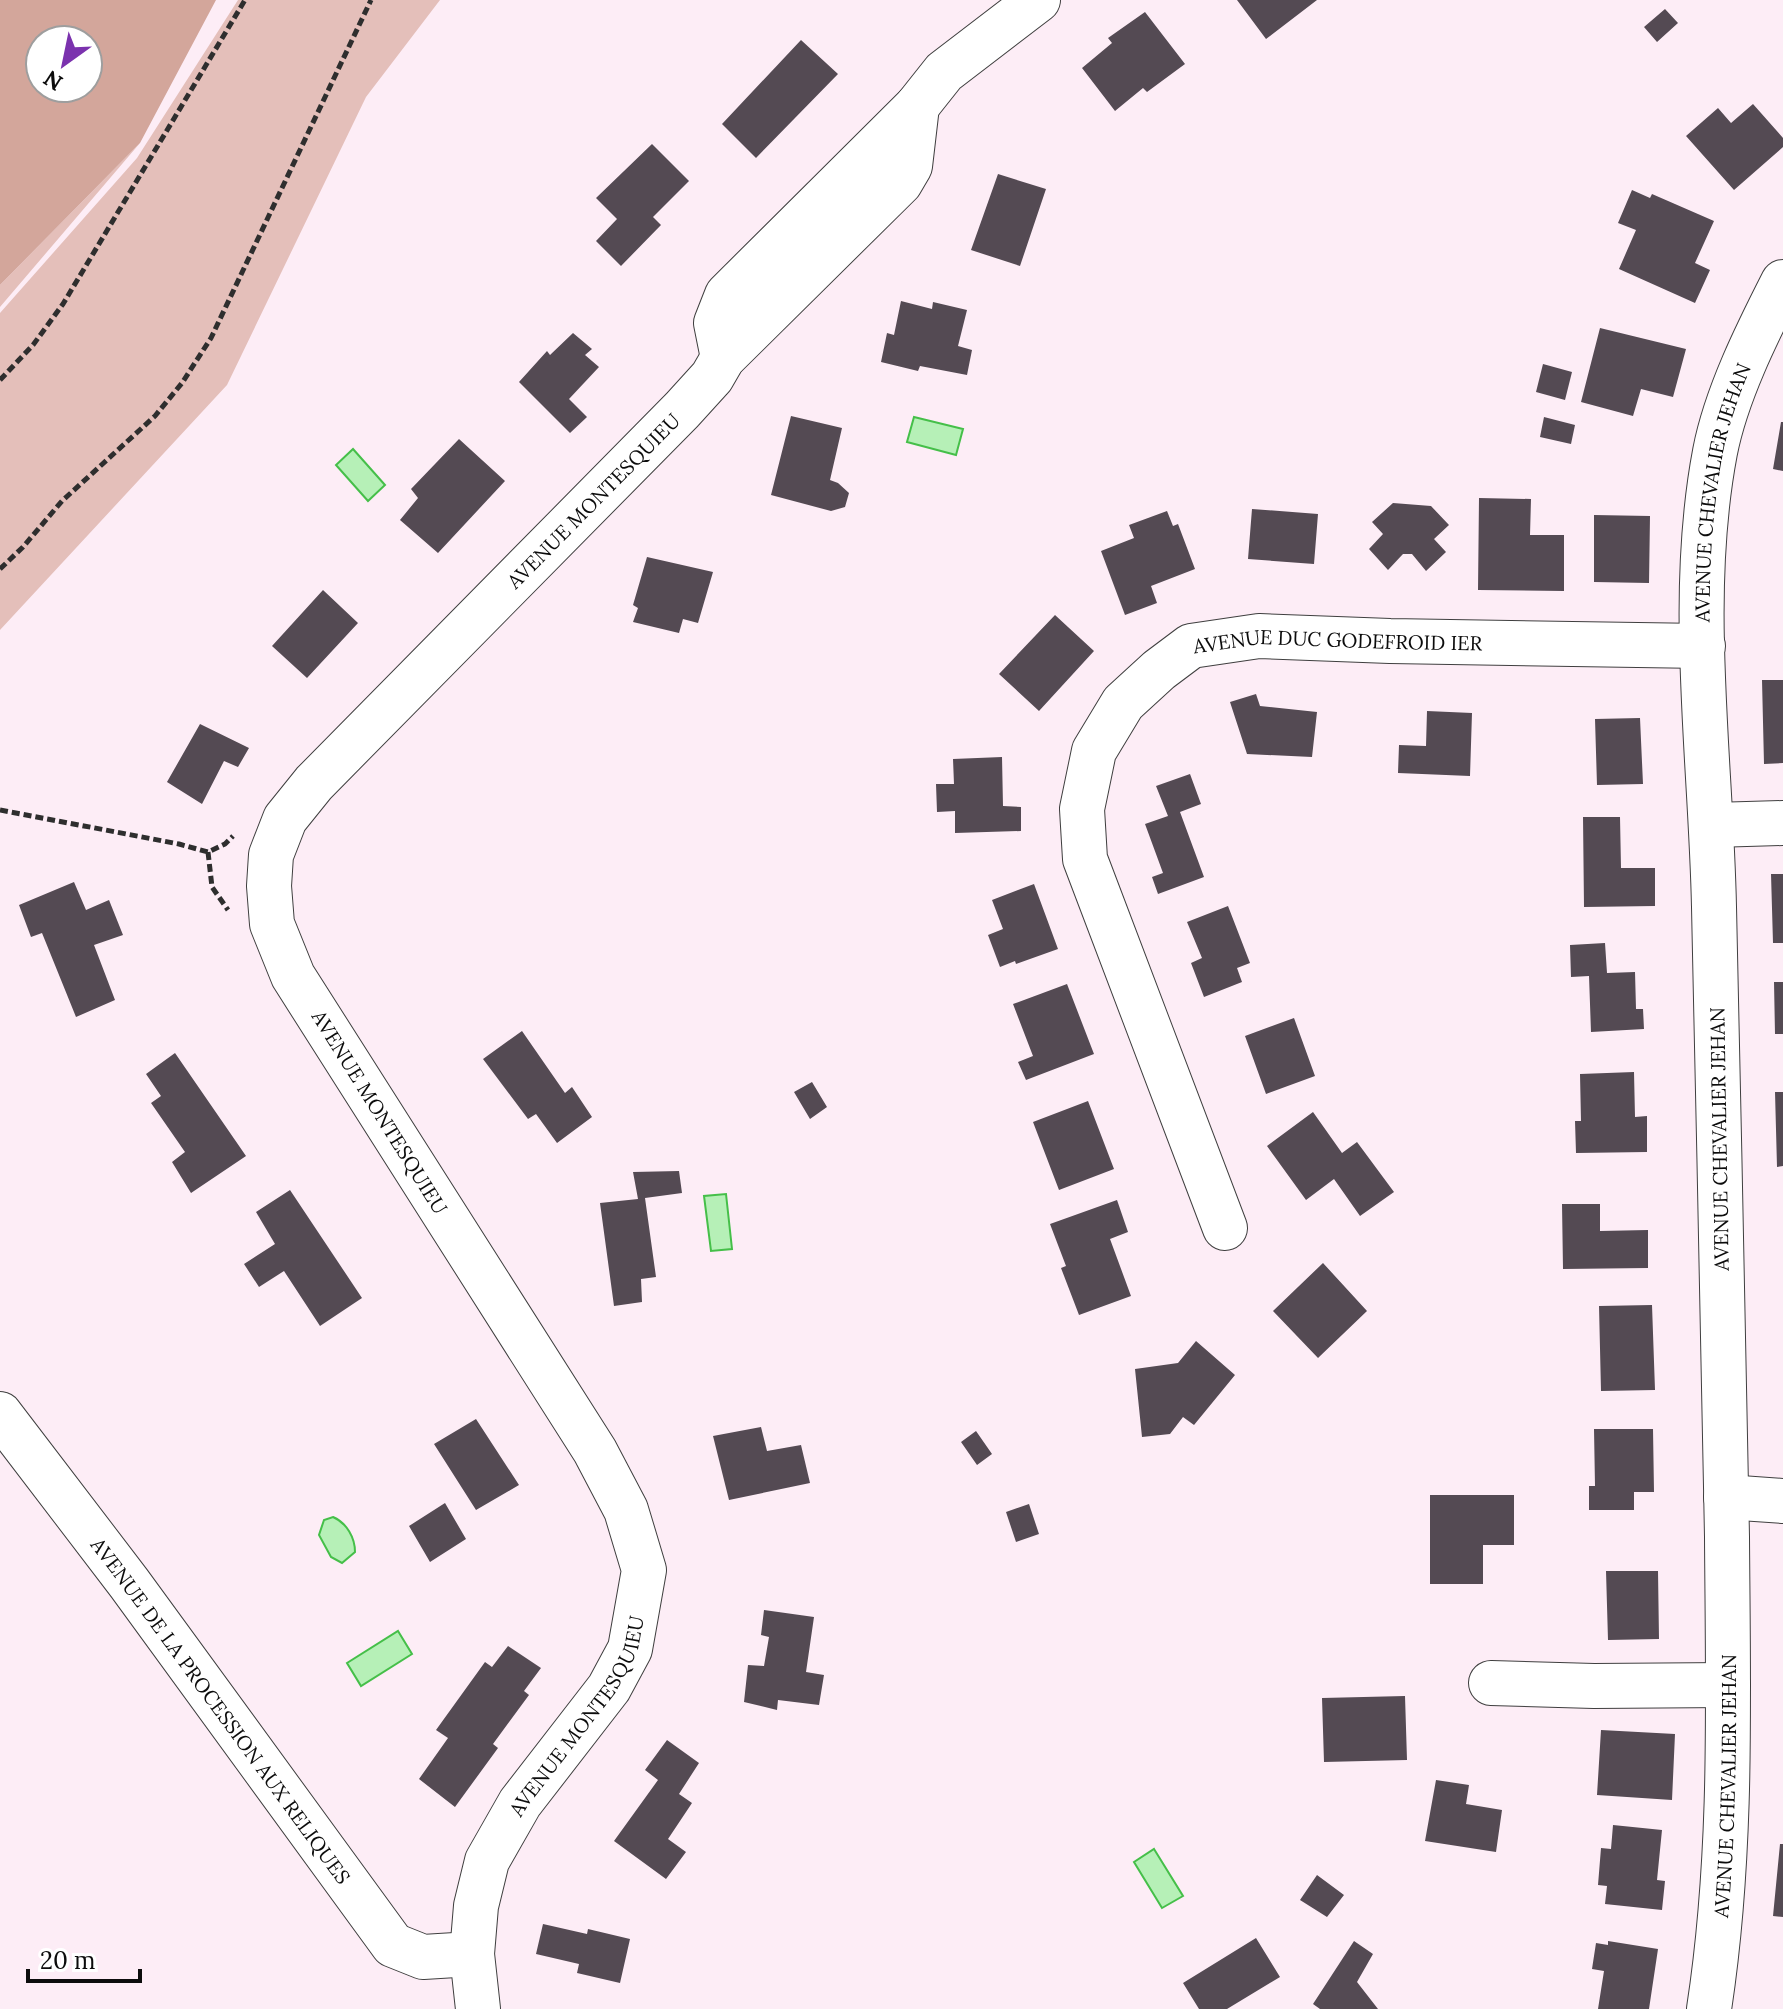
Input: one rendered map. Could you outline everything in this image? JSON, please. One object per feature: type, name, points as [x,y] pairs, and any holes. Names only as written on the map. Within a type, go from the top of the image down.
[{"type":"street","name":"AVENUE MONTESQUIEU","points":[[478,2009],[472,1954],[476,1906],[487,1861],[520,1803],[609,1688],[630,1649],[644,1570],[626,1510],[595,1451],[293,976],[272,924],[271,855],[285,819],[314,783],[712,377],[723,358],[716,323],[727,295],[917,106],[944,72],[1038,0]]},
{"type":"street","name":"AVENUE CHEVALIER JEHAN","points":[[1709,2009],[1722,1899],[1728,1685],[1713,825],[1703,646],[1705,524],[1716,448],[1744,363],[1783,282]]},
{"type":"street","name":"AVENUE DUC GODEFROID IER","points":[[1225,1228],[1085,859],[1082,809],[1094,751],[1123,703],[1191,646],[1259,636],[1703,646]]},
{"type":"street","points":[[1713,825],[1783,823]]},
{"type":"street","name":"AVENUE DE LA PROCESSION AUX RELIQUES","points":[[0,1414],[129,1583],[393,1945],[423,1957],[472,1954]]},
{"type":"street","points":[[1726,1497],[1783,1501]]},
{"type":"street","points":[[1491,1683],[1728,1685]]},
{"type":"path","points":[[0,380],[33,345],[63,304],[245,0]]},
{"type":"path","points":[[0,569],[62,501],[155,416],[189,372],[211,338],[371,0]]},
{"type":"path","points":[[0,810],[208,852],[225,844],[236,833]]},
{"type":"shaded area","points":[[0,0],[216,0],[140,143],[0,285]]},
{"type":"shaded area","points":[[238,0],[440,0],[366,97],[227,385],[0,630],[0,313],[137,158]]},
{"type":"shaded area","points":[[140,143],[0,307],[0,285]]},
{"type":"shaded area","points":[[914,417],[963,429],[956,455],[907,442]]},
{"type":"shaded area","points":[[353,449],[385,485],[368,501],[336,465]]},
{"type":"shaded area","points":[[726,1194],[732,1249],[711,1251],[704,1196]]},
{"type":"shaded area","points":[[333,1517],[346,1527],[355,1547],[355,1552],[342,1563],[331,1557],[319,1535],[324,1520]]},
{"type":"shaded area","points":[[398,1631],[412,1654],[361,1686],[347,1663]]},
{"type":"shaded area","points":[[1154,1849],[1183,1896],[1162,1908],[1134,1862]]},
{"type":"building","points":[[1237,0],[1317,0],[1266,39]]},
{"type":"building","points":[[1665,9],[1678,23],[1657,42],[1644,27]]},
{"type":"building","points":[[1145,12],[1185,64],[1147,92],[1143,88],[1115,111],[1082,68],[1112,43],[1108,38]]},
{"type":"building","points":[[801,40],[838,74],[756,158],[722,124]]},
{"type":"building","points":[[1753,104],[1783,138],[1783,147],[1734,190],[1686,136],[1718,108],[1731,123]]},
{"type":"building","points":[[652,144],[689,181],[653,217],[661,225],[621,266],[596,241],[617,219],[596,198]]},
{"type":"building","points":[[998,174],[1046,189],[1020,266],[971,250]]},
{"type":"building","points":[[1632,190],[1650,198],[1652,194],[1714,221],[1695,263],[1710,270],[1695,303],[1619,269],[1636,230],[1618,223]]},
{"type":"building","points":[[901,301],[932,309],[933,302],[967,310],[958,346],[972,350],[967,375],[920,366],[918,371],[881,362],[887,333],[894,335]]},
{"type":"building","points":[[1600,328],[1686,349],[1673,397],[1641,389],[1633,416],[1581,402]]},
{"type":"building","points":[[573,333],[592,349],[585,355],[599,367],[569,399],[587,417],[570,433],[519,382],[547,351],[550,355]]},
{"type":"building","points":[[1543,364],[1572,372],[1565,400],[1536,392]]},
{"type":"building","points":[[791,416],[842,428],[830,480],[849,493],[845,507],[831,511],[771,495]]},
{"type":"building","points":[[1544,417],[1575,425],[1571,444],[1540,437]]},
{"type":"building","points":[[1783,422],[1783,471],[1773,469]]},
{"type":"building","points":[[459,439],[505,481],[438,553],[400,520],[418,498],[411,489]]},
{"type":"building","points":[[1479,498],[1531,499],[1530,535],[1564,535],[1564,591],[1478,590]]},
{"type":"building","points":[[1393,503],[1431,506],[1449,525],[1434,539],[1446,552],[1426,571],[1412,554],[1403,554],[1388,570],[1369,549],[1383,534],[1372,522]]},
{"type":"building","points":[[1252,509],[1318,514],[1314,564],[1248,559]]},
{"type":"building","points":[[1167,511],[1173,526],[1178,524],[1195,569],[1151,586],[1157,603],[1125,615],[1101,551],[1134,538],[1129,525]]},
{"type":"building","points":[[1594,515],[1650,516],[1649,583],[1594,582]]},
{"type":"building","points":[[647,557],[713,572],[698,623],[683,619],[679,633],[633,622],[638,608],[633,605]]},
{"type":"building","points":[[323,590],[358,623],[307,678],[272,646]]},
{"type":"building","points":[[1055,615],[1094,651],[1039,711],[999,674]]},
{"type":"building","points":[[1762,680],[1783,680],[1783,763],[1764,764]]},
{"type":"building","points":[[1256,694],[1260,706],[1317,712],[1312,757],[1247,754],[1230,702]]},
{"type":"building","points":[[1427,711],[1472,713],[1470,776],[1398,773],[1399,745],[1426,746]]},
{"type":"building","points":[[1640,718],[1643,784],[1597,785],[1595,719]]},
{"type":"building","points":[[200,724],[249,748],[238,767],[224,761],[202,804],[167,782]]},
{"type":"building","points":[[1002,757],[1003,806],[1021,807],[1021,831],[955,833],[955,811],[937,812],[936,784],[954,784],[953,759]]},
{"type":"building","points":[[1190,774],[1201,804],[1180,812],[1204,877],[1158,894],[1152,877],[1163,873],[1145,824],[1168,816],[1156,786]]},
{"type":"building","points":[[1583,817],[1620,817],[1621,868],[1655,868],[1655,906],[1584,907]]},
{"type":"building","points":[[1771,874],[1783,874],[1783,943],[1773,943]]},
{"type":"building","points":[[74,882],[86,910],[109,900],[123,935],[94,945],[115,1000],[76,1017],[42,933],[31,937],[19,905]]},
{"type":"building","points":[[1034,884],[1058,949],[1000,967],[988,935],[1003,929],[992,900]]},
{"type":"building","points":[[1228,906],[1250,963],[1237,968],[1242,982],[1204,997],[1191,963],[1202,958],[1187,922]]},
{"type":"building","points":[[1605,943],[1607,973],[1635,972],[1636,1009],[1643,1009],[1644,1029],[1591,1032],[1589,976],[1571,977],[1570,945]]},
{"type":"building","points":[[1774,982],[1783,982],[1783,1034],[1775,1034]]},
{"type":"building","points":[[1067,984],[1094,1054],[1026,1080],[1018,1062],[1033,1056],[1013,1004]]},
{"type":"building","points":[[1294,1018],[1315,1076],[1266,1094],[1245,1036]]},
{"type":"building","points":[[522,1031],[565,1093],[572,1087],[592,1117],[557,1143],[536,1114],[528,1119],[483,1059]]},
{"type":"building","points":[[175,1053],[246,1156],[191,1193],[172,1162],[185,1152],[151,1103],[161,1096],[146,1074]]},
{"type":"building","points":[[1634,1072],[1635,1117],[1647,1116],[1647,1152],[1576,1153],[1575,1121],[1581,1121],[1580,1074]]},
{"type":"building","points":[[812,1082],[827,1107],[810,1119],[794,1092]]},
{"type":"building","points":[[1775,1092],[1783,1092],[1783,1166],[1777,1167]]},
{"type":"building","points":[[1088,1101],[1114,1169],[1059,1190],[1033,1122]]},
{"type":"building","points":[[1313,1112],[1342,1153],[1357,1142],[1394,1192],[1360,1216],[1334,1179],[1306,1200],[1267,1146]]},
{"type":"building","points":[[679,1171],[682,1193],[645,1198],[656,1277],[641,1279],[642,1302],[614,1306],[600,1203],[638,1199],[633,1172]]},
{"type":"building","points":[[290,1190],[362,1298],[320,1326],[284,1271],[259,1287],[244,1264],[275,1244],[256,1212]]},
{"type":"building","points":[[1117,1200],[1128,1232],[1110,1239],[1131,1296],[1079,1315],[1061,1268],[1066,1266],[1050,1224]]},
{"type":"building","points":[[1562,1204],[1600,1204],[1600,1231],[1648,1230],[1648,1268],[1563,1269]]},
{"type":"building","points":[[1323,1263],[1367,1311],[1318,1358],[1273,1311]]},
{"type":"building","points":[[1652,1305],[1655,1390],[1601,1391],[1599,1306]]},
{"type":"building","points":[[1196,1341],[1235,1375],[1194,1425],[1183,1417],[1170,1434],[1142,1437],[1135,1369],[1178,1363]]},
{"type":"building","points":[[476,1419],[519,1485],[476,1510],[434,1444]]},
{"type":"building","points":[[761,1427],[767,1451],[801,1445],[810,1483],[729,1500],[713,1436]]},
{"type":"building","points":[[1594,1429],[1653,1429],[1654,1492],[1634,1492],[1634,1510],[1589,1510],[1589,1486],[1595,1486]]},
{"type":"building","points":[[976,1431],[992,1454],[977,1465],[961,1442]]},
{"type":"building","points":[[1430,1495],[1514,1495],[1514,1545],[1483,1545],[1483,1584],[1430,1584]]},
{"type":"building","points":[[445,1503],[466,1539],[430,1562],[409,1526]]},
{"type":"building","points":[[1029,1504],[1039,1534],[1016,1542],[1006,1512]]},
{"type":"building","points":[[1606,1571],[1658,1571],[1659,1639],[1608,1640]]},
{"type":"building","points":[[764,1610],[814,1617],[806,1672],[824,1675],[819,1705],[778,1700],[777,1710],[744,1702],[748,1665],[764,1666],[769,1637],[761,1635]]},
{"type":"building","points":[[508,1646],[541,1668],[524,1691],[529,1695],[493,1744],[498,1748],[455,1807],[419,1779],[448,1738],[436,1730],[485,1662],[492,1667]]},
{"type":"building","points":[[1405,1696],[1407,1760],[1324,1762],[1322,1698]]},
{"type":"building","points":[[1601,1730],[1675,1734],[1672,1800],[1597,1795]]},
{"type":"building","points":[[667,1740],[699,1763],[679,1794],[692,1803],[668,1839],[686,1852],[666,1879],[614,1841],[658,1780],[645,1770]]},
{"type":"building","points":[[1436,1780],[1469,1785],[1466,1804],[1502,1810],[1496,1852],[1425,1841]]},
{"type":"building","points":[[1613,1825],[1662,1830],[1657,1880],[1665,1881],[1662,1910],[1605,1904],[1607,1886],[1598,1885],[1601,1848],[1611,1849]]},
{"type":"building","points":[[1780,1844],[1783,1844],[1783,1917],[1773,1916]]},
{"type":"building","points":[[1317,1875],[1344,1895],[1327,1917],[1300,1900]]},
{"type":"building","points":[[543,1924],[587,1934],[588,1929],[630,1939],[620,1983],[577,1973],[579,1964],[536,1954]]},
{"type":"building","points":[[1256,1938],[1280,1977],[1227,2009],[1199,2009],[1183,1983]]},
{"type":"building","points":[[1354,1941],[1373,1954],[1357,1982],[1378,2009],[1320,2009],[1313,2004]]},
{"type":"building","points":[[1608,1941],[1658,1949],[1649,2009],[1598,2009],[1604,1971],[1592,1969],[1596,1943],[1608,1945]]}]
